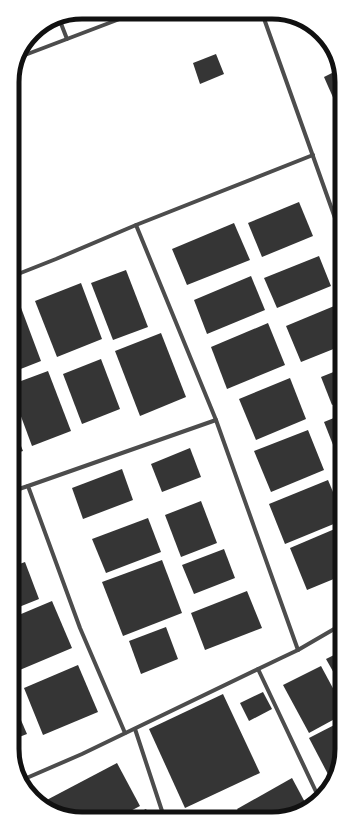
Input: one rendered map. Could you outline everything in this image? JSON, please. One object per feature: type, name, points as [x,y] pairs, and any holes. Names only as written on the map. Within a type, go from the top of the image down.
[{"type":"street","points":[[26,55],[120,19]]},
{"type":"street","points":[[264,19],[335,218]]},
{"type":"street","points":[[61,23],[67,39]]},
{"type":"street","points":[[19,274],[136,225],[313,155]]},
{"type":"street","points":[[136,225],[216,420],[298,650]]},
{"type":"street","points":[[19,489],[216,420]]},
{"type":"street","points":[[28,486],[80,628],[125,733]]},
{"type":"street","points":[[26,778],[82,754],[298,650],[335,628]]},
{"type":"street","points":[[258,669],[316,793]]},
{"type":"street","points":[[135,729],[162,812]]},
{"type":"building","points":[[216,54],[224,74],[200,84],[193,63]]},
{"type":"building","points":[[334,72],[335,102],[324,77]]},
{"type":"building","points":[[299,202],[313,236],[262,257],[248,223]]},
{"type":"building","points":[[234,223],[250,260],[187,285],[172,249]]},
{"type":"building","points":[[319,256],[331,286],[277,308],[264,278]]},
{"type":"building","points":[[126,270],[148,327],[113,340],[91,283]]},
{"type":"building","points":[[251,276],[265,310],[207,334],[194,300]]},
{"type":"building","points":[[81,283],[102,339],[57,357],[35,301]]},
{"type":"building","points":[[19,305],[41,361],[19,370]]},
{"type":"building","points":[[335,306],[335,348],[301,362],[286,326]]},
{"type":"building","points":[[268,323],[285,365],[227,389],[211,347]]},
{"type":"building","points":[[161,333],[186,397],[140,416],[115,351]]},
{"type":"building","points":[[101,359],[120,409],[82,424],[63,374]]},
{"type":"building","points":[[48,371],[71,431],[32,446],[19,411],[19,382]]},
{"type":"building","points":[[335,371],[335,404],[332,405],[321,377]]},
{"type":"building","points":[[290,378],[306,419],[256,440],[239,399]]},
{"type":"building","points":[[335,417],[335,450],[324,422]]},
{"type":"building","points":[[308,430],[324,470],[271,492],[254,451]]},
{"type":"building","points":[[19,441],[23,451],[19,452]]},
{"type":"building","points":[[190,448],[201,477],[162,492],[151,464]]},
{"type":"building","points":[[122,469],[133,500],[83,519],[72,488]]},
{"type":"building","points":[[328,480],[335,497],[335,523],[285,544],[269,504]]},
{"type":"building","points":[[201,501],[217,543],[181,557],[165,515]]},
{"type":"building","points":[[148,518],[161,552],[106,573],[92,539]]},
{"type":"building","points":[[335,529],[335,578],[307,590],[290,548]]},
{"type":"building","points":[[224,549],[235,578],[194,594],[182,565]]},
{"type":"building","points":[[162,560],[182,613],[123,636],[102,582]]},
{"type":"building","points":[[25,562],[39,599],[19,607],[19,564]]},
{"type":"building","points":[[247,591],[262,628],[205,650],[191,613]]},
{"type":"building","points":[[52,601],[72,648],[19,670],[19,615]]},
{"type":"building","points":[[166,627],[178,659],[141,674],[129,641]]},
{"type":"building","points":[[335,654],[335,675],[326,659]]},
{"type":"building","points":[[78,665],[98,712],[43,735],[24,688]]},
{"type":"building","points":[[321,666],[335,692],[335,719],[309,733],[283,685]]},
{"type":"building","points":[[263,692],[272,709],[249,721],[240,703]]},
{"type":"building","points":[[223,694],[260,773],[185,808],[149,729]]},
{"type":"building","points":[[19,716],[27,734],[19,737]]},
{"type":"building","points":[[335,725],[335,753],[333,765],[329,776],[309,738]]},
{"type":"building","points":[[117,763],[140,806],[129,812],[82,812],[62,809],[46,800]]},
{"type":"building","points":[[292,778],[305,802],[288,810],[272,812],[239,812],[237,809]]},
{"type":"building","points":[[146,809],[148,812],[140,812]]}]
